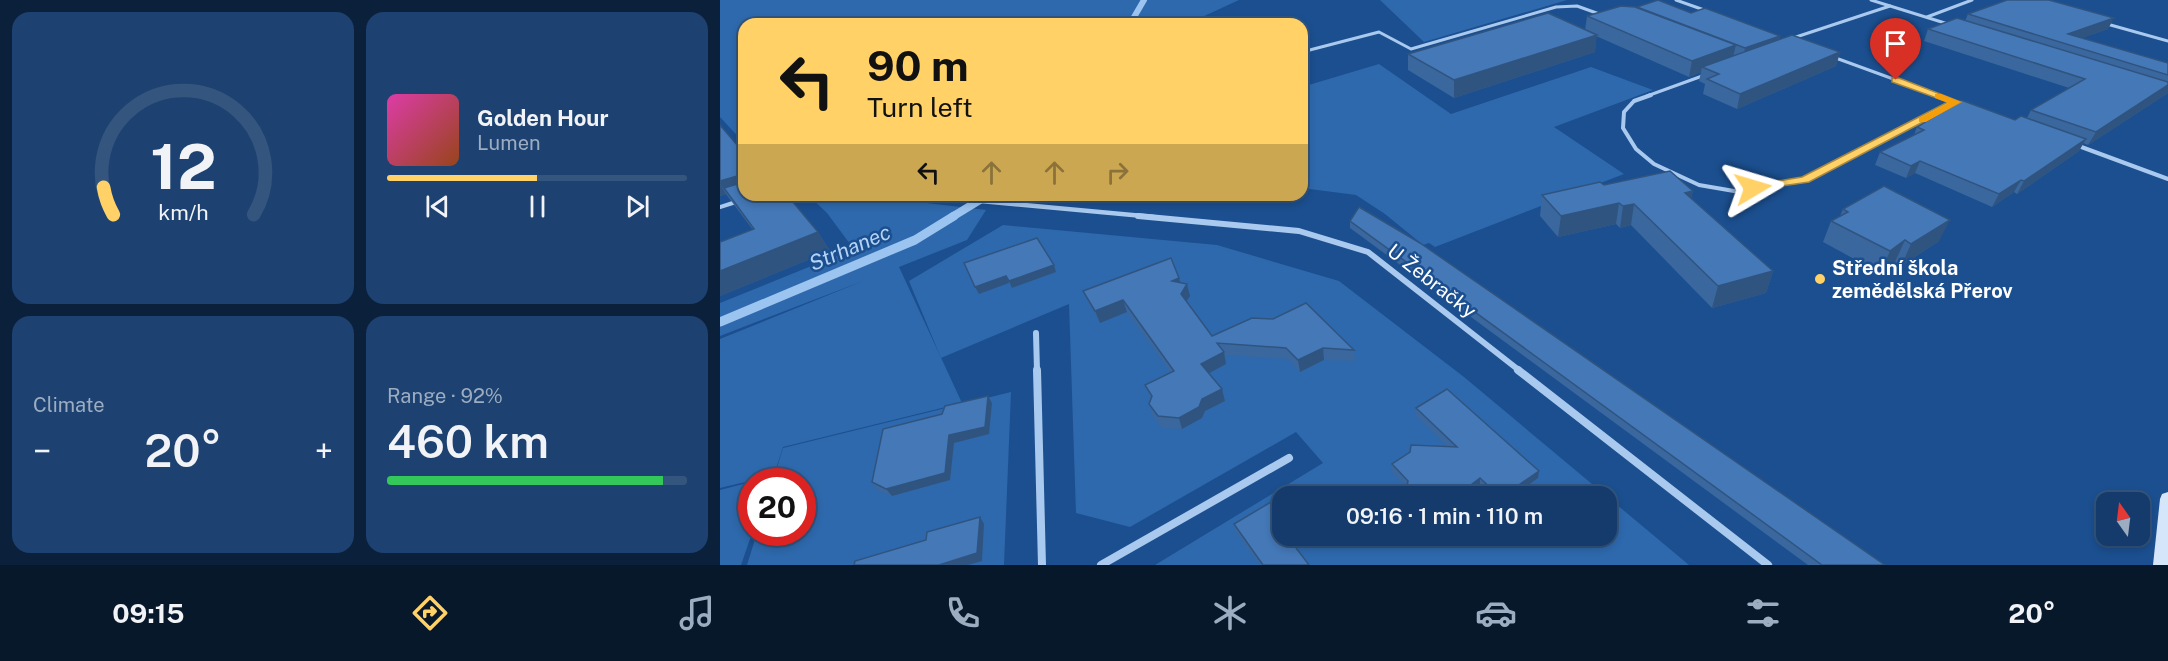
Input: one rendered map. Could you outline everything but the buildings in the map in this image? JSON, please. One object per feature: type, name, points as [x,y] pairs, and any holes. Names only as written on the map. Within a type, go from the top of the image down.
[{"type":"street","name":"U Žebračky","points":[[981,201],[1299,231],[1368,252],[1768,565]]},
{"type":"street","points":[[1036,333],[1042,565]]},
{"type":"street","points":[[1101,565],[1289,458]]},
{"type":"street","points":[[2162,565],[2168,499]]},
{"type":"lane","points":[[1676,0],[1709,12]]},
{"type":"lane","points":[[1871,0],[1949,24]]},
{"type":"lane","points":[[1926,17],[1972,0]]},
{"type":"lane","points":[[1308,50],[1378,32],[1411,49],[1556,7],[1577,6],[1601,15],[1612,16]]},
{"type":"lane","points":[[1795,42],[1788,40],[1890,6]]},
{"type":"lane","points":[[2100,22],[2168,40]]},
{"type":"lane","points":[[1827,54],[1967,106]]},
{"type":"lane","points":[[1711,72],[1634,101],[1624,112],[1623,128],[1635,149],[1654,164],[1699,185],[1734,191],[1805,180],[1956,102]]},
{"type":"lane","points":[[2068,142],[2168,179]]},
{"type":"lane","points":[[720,207],[739,201]]},
{"type":"shaded area","points":[[720,0],[1239,0],[1200,18],[738,18],[738,136],[720,117]]},
{"type":"shaded area","points":[[1380,0],[1567,0],[1424,42]]},
{"type":"shaded area","points":[[1379,64],[1451,114],[1591,67],[1653,90],[1554,127],[1624,174],[1435,247],[1429,243],[1423,245],[1385,214],[1356,195],[1308,189],[1308,85]]},
{"type":"shaded area","points":[[814,201],[910,201],[986,210],[967,240],[899,267],[962,403],[783,447],[776,468],[738,468],[738,484],[720,488],[720,339],[863,281],[720,336],[720,303],[841,254],[850,244],[827,213]]},
{"type":"shaded area","points":[[1003,225],[1217,245],[1339,281],[1464,377],[1594,486],[1285,486],[1323,463],[1296,432],[1130,527],[1076,513],[1069,304],[941,358],[909,281]]},
{"type":"shaded area","points":[[1011,392],[1004,565],[747,565],[753,546],[816,546],[816,468],[777,468],[783,448]]},
{"type":"shaded area","points":[[738,485],[738,546],[748,546],[741,565],[720,565],[720,490]]},
{"type":"shaded area","points":[[1272,494],[1272,546],[1617,546],[1617,505],[1689,565],[1155,565]]},
{"type":"waterway","name":"Strhanec","points":[[1134,18],[1144,0]]},
{"type":"waterway","name":"Strhanec","points":[[952,217],[978,201]]},
{"type":"waterway","name":"Strhanec","points":[[720,322],[915,240],[954,216]]},
{"type":"slow traffic","points":[[1922,120],[1956,102],[1938,96]]},
{"type":"place","name":"Střední škola zemědělská Přerov","points":[[1820,279]]},
{"type":"route","points":[[1753,188],[1805,180],[1956,102],[1896,80]]}]
